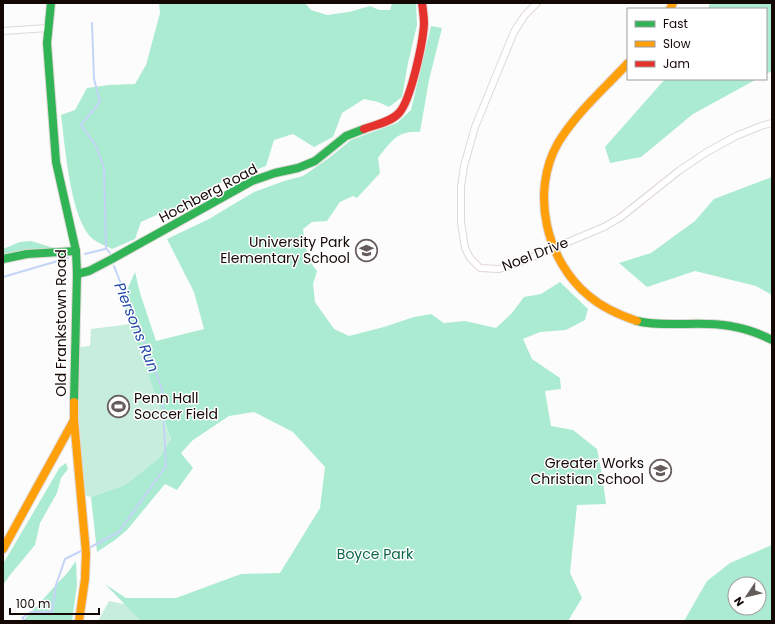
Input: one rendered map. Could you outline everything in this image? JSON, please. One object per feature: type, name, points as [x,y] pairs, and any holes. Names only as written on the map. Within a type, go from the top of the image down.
[{"type":"street","name":"Old Frankstown Road","points":[[51,3],[47,43],[56,162],[76,251],[77,274],[74,420],[85,550],[85,579],[79,621]]},
{"type":"street","name":"Hochberg Road","points":[[77,274],[89,271],[112,259],[252,181],[275,173],[298,168],[315,161],[346,136],[392,119],[400,112],[407,99],[416,68],[424,24],[422,3]]},
{"type":"street","name":"Noel Drive","points":[[537,3],[525,15],[514,32],[475,127],[464,166],[462,180],[461,222],[465,248],[470,258],[480,268],[499,269],[518,263],[604,227],[621,217],[680,170],[707,152],[736,136],[772,123]]},
{"type":"street","points":[[3,30],[48,28]]},
{"type":"street","points":[[627,64],[568,129],[553,154],[546,178],[544,201],[546,226],[553,248],[565,272],[580,290],[598,304],[621,316],[637,322],[654,324],[718,323],[734,325],[750,330],[772,340]]},
{"type":"street","points":[[3,259],[27,254],[76,251]]},
{"type":"street","points":[[3,549],[74,420]]},
{"type":"green space","points":[[159,3],[305,3],[311,10],[327,15],[349,12],[370,6],[379,10],[390,10],[392,3],[416,3],[417,25],[402,97],[389,107],[378,102],[364,99],[342,113],[333,137],[314,147],[293,134],[274,140],[266,166],[214,185],[205,200],[193,202],[185,210],[170,209],[141,222],[135,239],[112,249],[93,239],[85,229],[79,216],[70,181],[61,115],[75,110],[87,88],[135,84],[146,65],[160,13]]},
{"type":"green space","points":[[710,3],[772,3],[772,71],[767,74],[767,8],[708,8]]},
{"type":"green space","name":"Boyce Park","points":[[431,26],[442,28],[429,80],[420,132],[406,133],[395,138],[378,158],[380,173],[357,198],[353,196],[340,202],[327,221],[312,222],[303,229],[308,256],[317,271],[313,284],[315,302],[334,329],[349,336],[414,317],[431,314],[444,323],[465,321],[496,328],[512,313],[524,297],[541,294],[560,282],[588,309],[585,320],[566,330],[540,332],[523,339],[532,359],[560,378],[561,389],[545,391],[551,426],[573,430],[597,449],[606,504],[577,505],[570,573],[582,598],[568,621],[141,621],[105,584],[126,598],[176,598],[241,574],[280,573],[320,508],[325,467],[293,432],[254,412],[229,416],[193,440],[181,453],[193,468],[177,490],[165,484],[127,530],[97,552],[91,497],[125,485],[159,458],[171,439],[122,301],[135,272],[140,293],[156,341],[204,329],[194,292],[167,239],[209,219],[254,192],[303,176],[351,140],[397,123],[411,110]]},
{"type":"green space","points":[[664,80],[755,80],[693,114],[641,157],[610,163],[605,147]]},
{"type":"green space","points":[[772,177],[772,295],[756,286],[695,271],[647,287],[619,263],[651,253],[695,221],[714,199]]},
{"type":"green space","points":[[31,241],[54,248],[3,256],[3,249],[20,242]]},
{"type":"green space","name":"Penn Hall Soccer Field","points":[[130,324],[171,439],[159,458],[125,485],[91,497],[83,495],[77,420],[79,347],[90,346],[91,329]]},
{"type":"green space","points":[[66,463],[68,469],[61,478],[57,493],[40,523],[35,545],[3,585],[3,564],[60,467]]},
{"type":"green space","points":[[772,545],[772,621],[684,621],[707,581],[730,563]]},
{"type":"green space","points":[[76,561],[77,585],[72,621],[23,621],[68,572]]},
{"type":"green space","points":[[109,601],[209,621],[98,621]]},
{"type":"waterway","name":"Piersons Run","points":[[92,23],[94,79],[100,102],[81,125],[96,146],[104,168],[106,248],[110,253]]},
{"type":"waterway","points":[[85,254],[105,249]]},
{"type":"waterway","points":[[3,277],[68,258]]},
{"type":"waterway","name":"Piersons Run","points":[[89,548],[119,532],[166,466],[162,389],[114,266]]},
{"type":"waterway","name":"Piersons Run","points":[[26,621],[22,618],[31,612],[52,612],[56,585],[65,559],[83,550]]},
{"type":"traffic: fast","points":[[51,3],[47,43],[56,162],[76,251],[77,274],[74,402]]},
{"type":"traffic: fast","points":[[77,274],[89,271],[112,259],[252,181],[275,173],[298,168],[315,161],[346,136],[364,129]]},
{"type":"traffic: fast","points":[[3,259],[27,254],[76,251]]},
{"type":"traffic: fast","points":[[637,321],[655,324],[709,324],[730,326],[751,331],[772,340]]},
{"type":"traffic: slow","points":[[670,8],[673,3]]},
{"type":"traffic: slow","points":[[627,64],[582,111],[558,143],[550,162],[545,183],[544,204],[547,225],[553,245],[562,264],[574,281],[589,296],[606,308],[637,321]]},
{"type":"traffic: slow","points":[[74,402],[74,420],[86,553],[85,579],[79,621]]},
{"type":"traffic: slow","points":[[3,549],[74,420]]},
{"type":"traffic: jam","points":[[364,129],[392,119],[399,113],[408,96],[416,70],[421,44],[424,24],[422,3]]},
{"type":"place","name":"University Park Elementary School","points":[[366,250]]},
{"type":"place","name":"Penn Hall Soccer Field","points":[[119,406]]},
{"type":"place","name":"Greater Works Christian School","points":[[660,471]]}]
